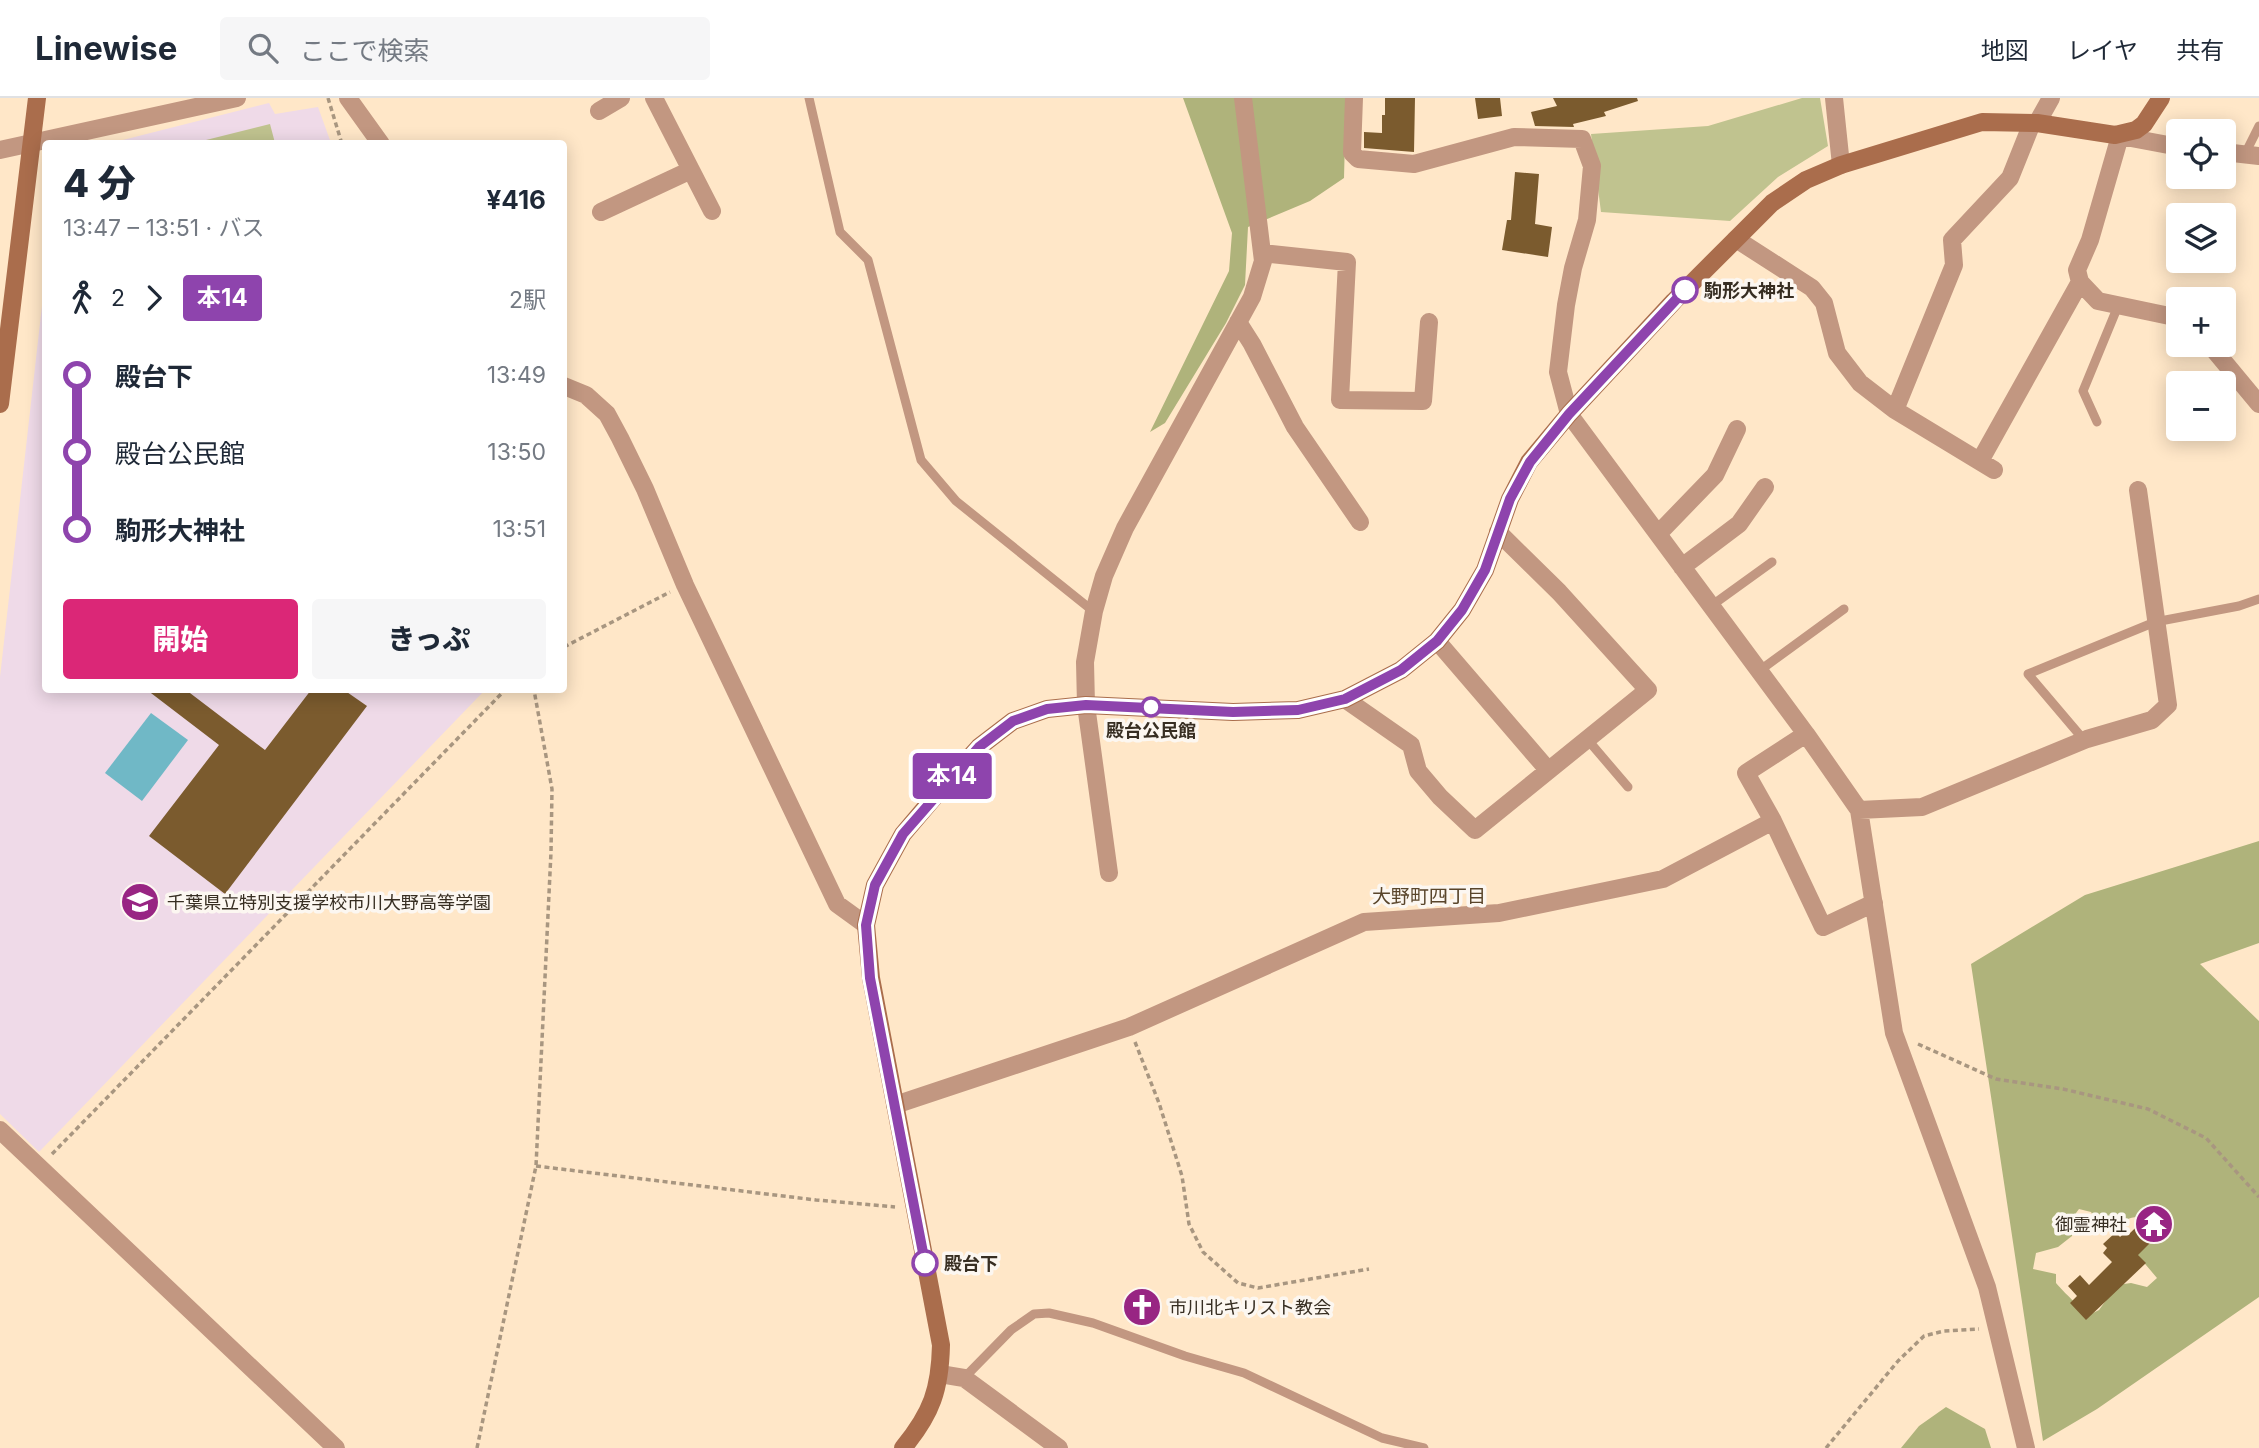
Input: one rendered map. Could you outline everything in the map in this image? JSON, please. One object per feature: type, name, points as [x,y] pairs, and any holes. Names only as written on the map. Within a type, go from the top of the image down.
[{"type":"street","points":[[0,404],[37,98]]},
{"type":"street","points":[[42,140],[237,98]]},
{"type":"street","points":[[348,98],[378,140]]},
{"type":"street","points":[[599,111],[621,98]]},
{"type":"street","points":[[654,98],[712,211]]},
{"type":"street","points":[[1108,873],[1086,705],[1085,663],[1094,611],[1104,576],[1125,528],[1252,297],[1264,261],[1243,98]]},
{"type":"street","points":[[1354,98],[1352,153],[1358,159],[1414,164],[1514,137],[1582,139],[1592,166],[1587,220],[1573,268],[1558,372],[1569,414],[1806,734],[1859,810],[1894,1033],[1987,1287],[2026,1448]]},
{"type":"street","points":[[1834,98],[1841,165]]},
{"type":"street","points":[[1895,411],[1954,265],[1952,240],[2010,178],[2034,123],[2051,98]]},
{"type":"street","points":[[2117,135],[2136,130],[2144,124],[2161,98]]},
{"type":"street","points":[[903,1448],[931,1404],[940,1374],[941,1345],[870,978],[866,925],[875,885],[903,834],[979,747],[1013,721],[1047,709],[1086,705],[1233,712],[1298,710],[1345,699],[1401,670],[1437,641],[1462,610],[1485,570],[1510,499],[1530,462],[1569,414],[1674,301],[1772,203],[1806,180],[1841,165],[1982,122],[2034,123],[2166,144]]},
{"type":"street","points":[[2117,135],[2090,240],[2077,270],[2080,282],[2098,301],[2166,315]]},
{"type":"street","points":[[0,150],[42,140]]},
{"type":"street","points":[[601,212],[691,170]]},
{"type":"street","points":[[1736,239],[1812,288],[1824,303],[1838,353],[1860,383],[1895,411],[1987,466],[2080,282]]},
{"type":"street","points":[[1262,253],[1347,262],[1340,400],[1423,401],[1429,322]]},
{"type":"street","points":[[1238,322],[1295,427],[1360,522]]},
{"type":"street","points":[[2220,357],[2259,404]]},
{"type":"street","points":[[567,387],[586,395],[607,414],[645,489],[685,584],[837,904],[866,925]]},
{"type":"street","points":[[1658,534],[1714,475],[1737,429]]},
{"type":"street","points":[[1682,567],[1739,524],[1765,487]]},
{"type":"street","points":[[1859,810],[1922,807],[2084,740],[2152,720],[2168,705],[2138,490]]},
{"type":"street","points":[[1345,699],[1411,745],[1418,771],[1440,797],[1475,830],[1648,690],[1559,592],[1498,532]]},
{"type":"street","points":[[1437,641],[1548,771]]},
{"type":"street","points":[[1806,734],[1746,773],[1773,821],[1823,927],[1874,903]]},
{"type":"street","points":[[895,1105],[1129,1027],[1364,922],[1499,913],[1663,878],[1773,821]]},
{"type":"street","points":[[0,1130],[336,1448]]},
{"type":"street","points":[[940,1374],[964,1378],[1059,1448]]},
{"type":"lane","points":[[809,98],[840,232],[868,260],[921,460],[956,501],[1094,611]]},
{"type":"lane","points":[[2252,155],[2259,126]]},
{"type":"lane","points":[[2097,422],[2083,391],[2118,306]]},
{"type":"lane","points":[[1711,606],[1772,562]]},
{"type":"lane","points":[[2084,740],[2028,674],[2155,622],[2259,600]]},
{"type":"lane","points":[[1759,671],[1844,609]]},
{"type":"lane","points":[[1587,739],[1628,787]]},
{"type":"lane","points":[[964,1378],[1011,1330],[1034,1314],[1049,1313],[1093,1323],[1185,1356],[1244,1373],[1382,1438],[1424,1448]]},
{"type":"path","points":[[328,98],[341,140]]},
{"type":"path","points":[[567,645],[685,584]]},
{"type":"path","points":[[39,1167],[502,693]]},
{"type":"path","points":[[477,1448],[536,1166],[552,789],[535,693]]},
{"type":"path","points":[[1129,1027],[1159,1103],[1182,1176],[1189,1224],[1203,1252],[1238,1283],[1258,1288],[1370,1269]]},
{"type":"path","points":[[1894,1033],[1996,1079],[2063,1089],[2148,1109],[2206,1138],[2259,1198]]},
{"type":"path","points":[[536,1166],[816,1200],[915,1208]]},
{"type":"path","points":[[1826,1448],[1898,1361],[1924,1336],[1944,1331],[1997,1327]]},
{"type":"shaded area","points":[[269,103],[275,114],[318,107],[330,140],[123,140]]},
{"type":"shaded area","name":"千葉県立特別支援学校市川大野高等学園","points":[[42,306],[42,693],[482,693],[39,1152],[0,1114],[0,677]]},
{"type":"green space","points":[[1183,98],[1346,98],[1344,178],[1310,201],[1248,227],[1245,285],[1226,323],[1165,423],[1150,432],[1229,271],[1232,233]]},
{"type":"green space","points":[[1802,98],[1820,98],[1828,146],[1778,177],[1730,221],[1601,212],[1591,134],[1708,126]]},
{"type":"green space","points":[[270,124],[274,140],[206,140]]},
{"type":"green space","points":[[2259,841],[2259,943],[2200,964],[2259,1021],[2259,1297],[2097,1409],[2043,1441],[1971,964],[2085,895]],"holes":[[[2079,1209],[2091,1212],[2101,1223],[2117,1227],[2130,1218],[2146,1218],[2158,1211],[2135,1252],[2157,1278],[2147,1287],[2131,1283],[2117,1285],[2099,1310],[2091,1314],[2056,1283],[2056,1274],[2033,1269],[2036,1253],[2058,1247],[2072,1236]]]},
{"type":"green space","points":[[1946,1407],[1985,1429],[1991,1448],[1901,1448],[1919,1426]]},
{"type":"water","points":[[151,713],[188,740],[142,801],[105,773]]},
{"type":"building","points":[[1385,98],[1415,98],[1414,152],[1364,148],[1364,132],[1382,133]]},
{"type":"building","points":[[1475,98],[1500,98],[1502,116],[1478,119]]},
{"type":"building","points":[[1553,98],[1637,98],[1638,101],[1604,112],[1606,116],[1573,124],[1574,127],[1535,126],[1531,112],[1557,106]]},
{"type":"building","points":[[1515,172],[1539,174],[1535,224],[1552,227],[1548,257],[1502,250],[1507,220],[1511,220]]},
{"type":"building","points":[[151,693],[190,693],[265,750],[309,693],[348,693],[367,706],[225,894],[149,836],[219,745]]},
{"type":"building","points":[[2156,1208],[2170,1223],[2138,1255],[2146,1263],[2086,1320],[2070,1303],[2077,1296],[2068,1286],[2080,1275],[2089,1285],[2112,1262],[2103,1253],[2107,1248],[2103,1244],[2116,1232],[2120,1237],[2125,1232],[2128,1235]]},
{"type":"bus line","name":"本14","points":[[925,1263],[870,978],[866,925],[875,885],[903,834],[979,747],[1013,721],[1047,709],[1086,705],[1233,712],[1298,710],[1345,699],[1401,670],[1437,641],[1462,610],[1485,570],[1510,499],[1530,462],[1569,414],[1685,290]]},
{"type":"place","name":"駒形大神社","points":[[1685,290]]},
{"type":"place","name":"殿台公民館","points":[[1151,707]]},
{"type":"place","name":"千葉県立特別支援学校市川大野高等学園","points":[[140,902]]},
{"type":"place","name":"御霊神社","points":[[2154,1224]]},
{"type":"place","name":"殿台下","points":[[925,1263]]},
{"type":"place","name":"市川北キリスト教会","points":[[1142,1307]]},
{"type":"district","name":"大野町四丁目","points":[[1429,896]]}]
